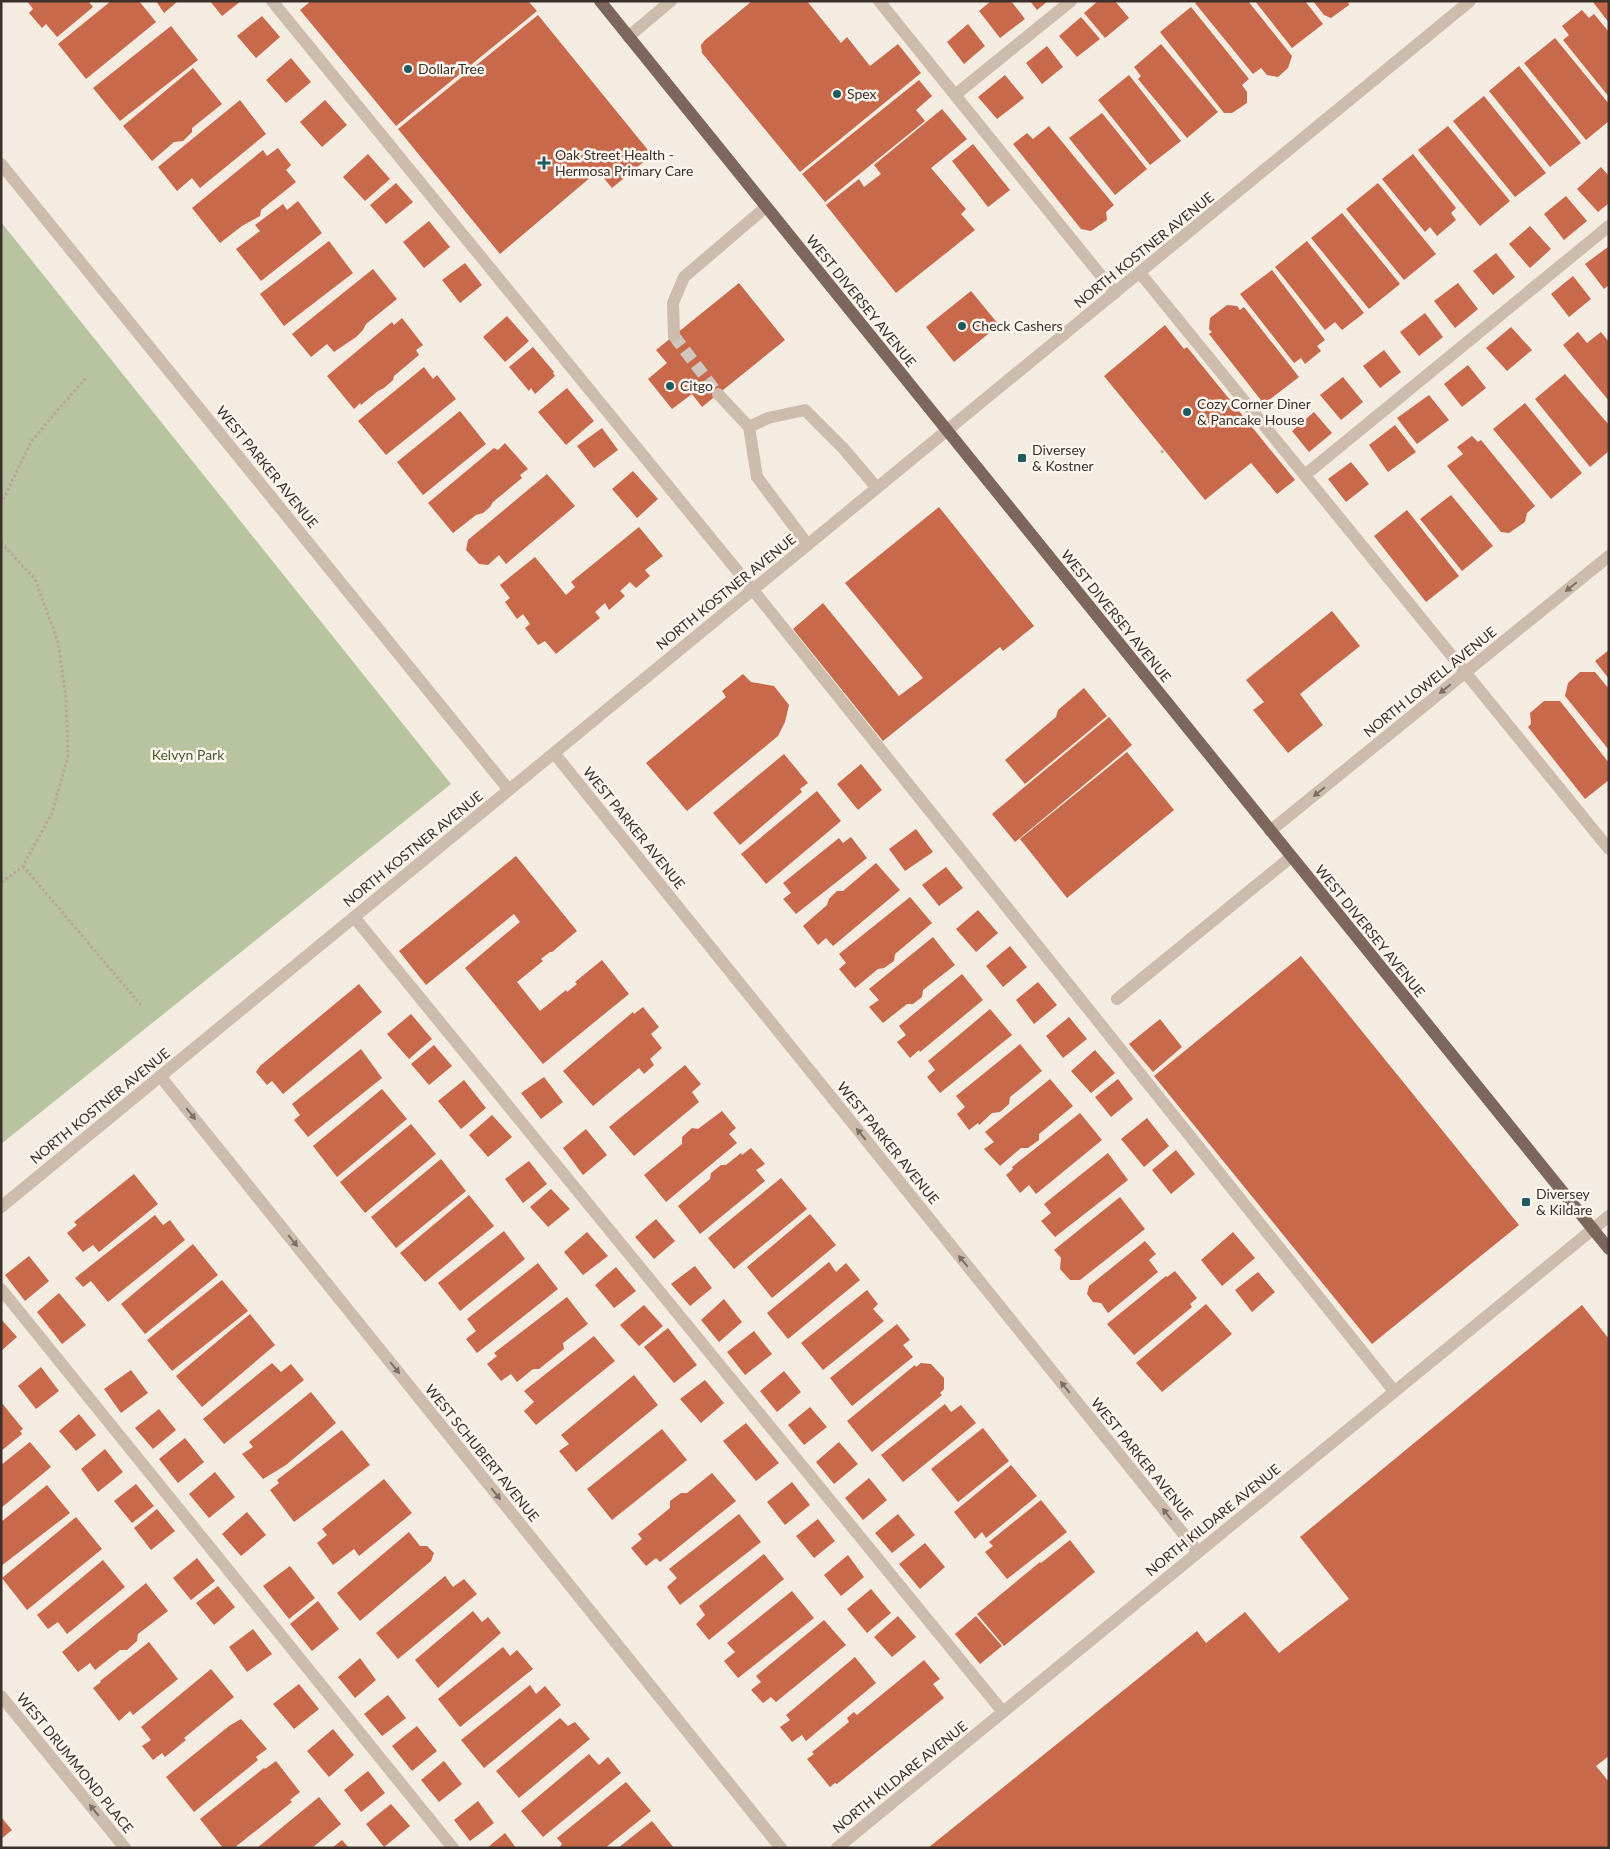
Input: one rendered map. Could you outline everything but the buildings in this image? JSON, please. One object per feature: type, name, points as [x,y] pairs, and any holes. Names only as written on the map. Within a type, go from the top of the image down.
[{"type":"main road","name":"WEST DIVERSEY AVENUE","points":[[600,1],[1609,1249]]},
{"type":"street","points":[[272,1],[753,590],[1394,1391]]},
{"type":"street","points":[[628,37],[671,1]]},
{"type":"street","points":[[879,1],[1115,293]]},
{"type":"street","points":[[955,95],[1071,1]]},
{"type":"street","name":"NORTH KOSTNER AVENUE","points":[[1,1207],[1470,1]]},
{"type":"street","name":"WEST PARKER AVENUE","points":[[1,164],[510,790]]},
{"type":"street","points":[[674,336],[673,303],[684,277],[766,207]]},
{"type":"street","points":[[1305,475],[1609,226]]},
{"type":"street","points":[[1140,273],[1609,849]]},
{"type":"street","points":[[718,394],[749,427],[757,477],[808,545]]},
{"type":"street","points":[[749,427],[768,418],[805,410],[843,448],[877,488]]},
{"type":"street","name":"NORTH LOWELL AVENUE","points":[[1270,831],[1609,556]]},
{"type":"street","name":"WEST PARKER AVENUE","points":[[554,753],[1198,1552]]},
{"type":"street","points":[[1117,999],[1292,857]]},
{"type":"street","points":[[354,917],[1003,1712]]},
{"type":"street","name":"WEST SCHUBERT AVENUE","points":[[160,1076],[781,1848]]},
{"type":"street","name":"NORTH KILDARE AVENUE","points":[[837,1848],[1609,1216]]},
{"type":"street","points":[[1,1289],[453,1848]]},
{"type":"street","name":"WEST DRUMMOND PLACE","points":[[1,1696],[125,1848]]},
{"type":"path","points":[[1,504],[32,442],[87,377]]},
{"type":"path","points":[[1,543],[36,579],[58,642],[66,698],[68,756],[52,813],[23,866],[1,883]]},
{"type":"path","points":[[23,866],[141,1005]]},
{"type":"green space","name":"Kelvyn Park","points":[[1,222],[451,784],[1,1144]]},
{"type":"tunnel","points":[[674,336],[718,394]]},
{"type":"place","name":"Dollar Tree","points":[[408,69]]},
{"type":"place","name":"Spex","points":[[837,94]]},
{"type":"place","name":"Oak Street Health - Hermosa Primary Care","points":[[544,163]]},
{"type":"place","name":"Check Cashers","points":[[962,326]]},
{"type":"place","name":"Citgo","points":[[670,386]]},
{"type":"place","name":"Cozy Corner Diner & Pancake House","points":[[1187,412]]},
{"type":"place","name":"Diversey & Kostner","points":[[1022,458]]},
{"type":"place","name":"Diversey & Kildare","points":[[1526,1202]]}]
